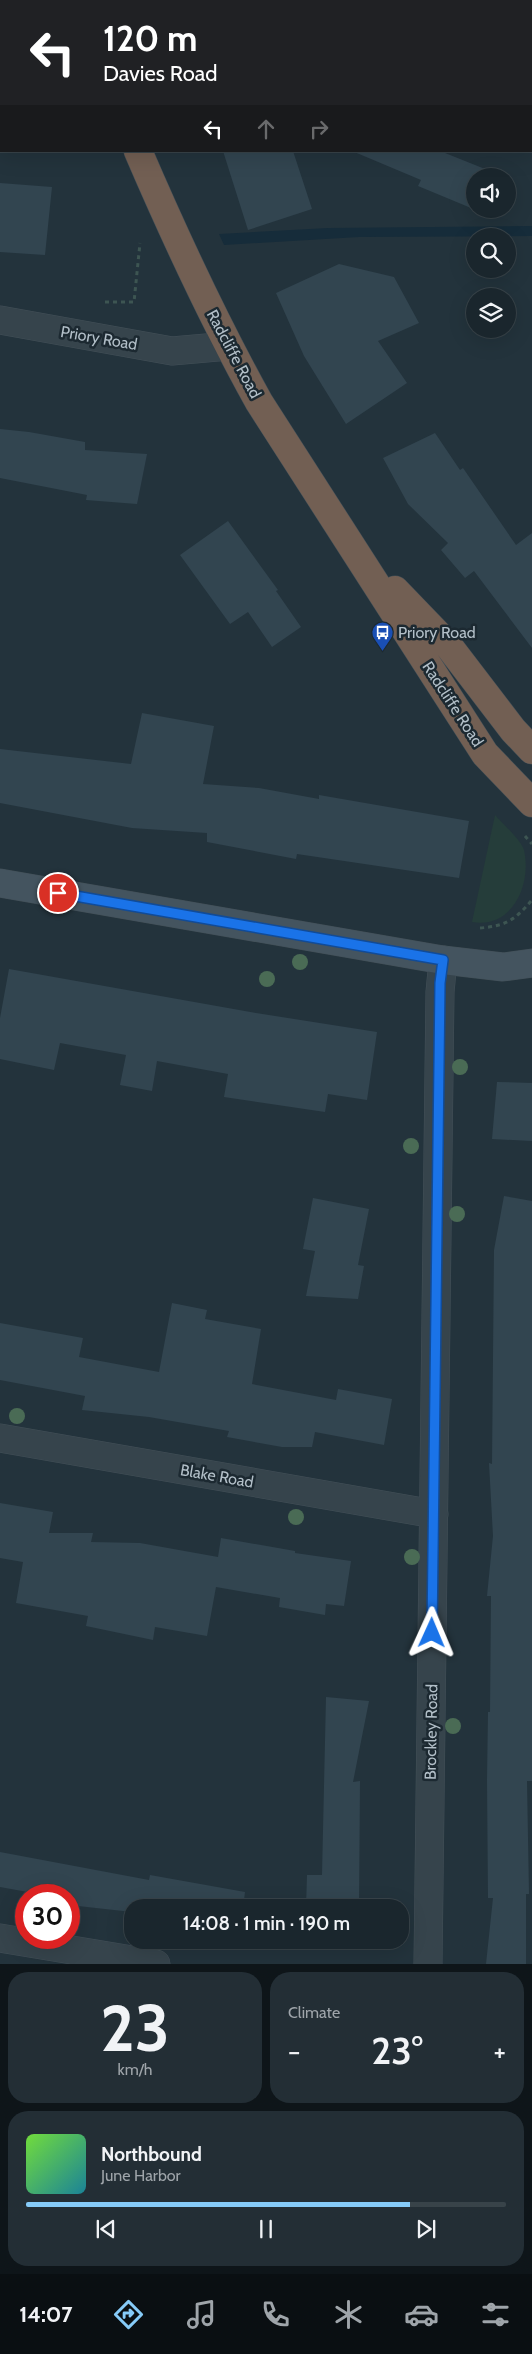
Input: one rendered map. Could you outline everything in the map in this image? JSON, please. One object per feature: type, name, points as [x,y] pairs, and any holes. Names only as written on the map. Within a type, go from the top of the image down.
[{"type":"highway","name":"Radcliffe Road","points":[[138,152],[169,223],[228,346],[259,402],[485,754],[532,803]]},
{"type":"highway","name":"Radcliffe Road","points":[[352,546],[448,645],[513,730],[532,750]]},
{"type":"street","name":"Priory Road","points":[[0,320],[172,351],[228,346]]},
{"type":"street","points":[[0,883],[443,960],[504,967],[532,963]]},
{"type":"street","name":"Brockley Road","points":[[428,1964],[440,983],[443,960]]},
{"type":"street","name":"Blake Road","points":[[0,1438],[434,1514]]},
{"type":"street","points":[[0,1938],[156,1964]]},
{"type":"path","points":[[95,302],[134,302],[141,234]]},
{"type":"path","points":[[471,929],[499,927],[518,916],[532,900]]},
{"type":"green space","points":[[495,815],[524,850],[526,863],[525,877],[522,890],[508,912],[498,919],[486,922],[472,922]]},
{"type":"water","points":[[532,226],[532,236],[516,236],[516,228],[466,228],[466,236],[359,237],[224,245],[219,234],[328,228]]},
{"type":"building","points":[[223,152],[293,152],[312,209],[248,230]]},
{"type":"building","points":[[354,152],[442,152],[482,168],[466,168],[466,206],[418,186],[421,180]]},
{"type":"building","points":[[0,183],[52,187],[45,255],[0,252]]},
{"type":"building","points":[[339,264],[394,277],[419,323],[378,341],[407,383],[346,424],[304,356],[276,293]]},
{"type":"building","points":[[0,429],[85,442],[85,450],[147,454],[137,504],[86,500],[87,495],[0,478]]},
{"type":"building","points":[[435,433],[460,470],[463,468],[516,545],[532,533],[532,648],[474,571],[465,578],[441,550],[448,543],[408,504],[383,458]]},
{"type":"building","points":[[228,521],[278,590],[276,591],[301,627],[272,647],[248,612],[230,624],[180,555]]},
{"type":"building","points":[[142,713],[214,726],[203,784],[259,788],[319,799],[319,795],[469,821],[459,878],[297,854],[296,859],[207,842],[207,833],[132,828],[0,803],[0,749],[131,764]]},
{"type":"building","points":[[9,969],[256,1013],[377,1032],[367,1100],[328,1094],[325,1112],[224,1097],[228,1074],[157,1061],[152,1091],[120,1085],[126,1055],[60,1043],[54,1070],[0,1059],[0,1018]]},
{"type":"building","points":[[497,1082],[532,1083],[532,1141],[492,1139]]},
{"type":"building","points":[[504,1196],[532,1201],[532,1781],[527,1781],[529,1894],[526,1894],[526,1964],[486,1964],[493,1898],[488,1898],[487,1780],[488,1712],[490,1712],[491,1596],[487,1596],[493,1536],[489,1463],[492,1464],[494,1250]]},
{"type":"building","points":[[313,1198],[369,1209],[358,1265],[364,1266],[358,1299],[306,1296],[315,1251],[303,1249]]},
{"type":"building","points":[[172,1303],[207,1310],[205,1319],[261,1329],[252,1384],[336,1400],[338,1389],[392,1399],[384,1445],[315,1432],[312,1447],[282,1447],[227,1437],[229,1431],[149,1417],[82,1410],[85,1396],[0,1380],[0,1323],[83,1338],[79,1357],[159,1372]]},
{"type":"building","points":[[0,1503],[53,1512],[49,1533],[93,1533],[91,1542],[140,1543],[218,1557],[221,1538],[295,1551],[295,1553],[351,1561],[344,1606],[326,1604],[325,1615],[279,1607],[280,1598],[216,1587],[207,1636],[155,1627],[153,1640],[86,1626],[88,1616],[16,1603],[23,1562],[0,1558]]},
{"type":"building","points":[[326,1697],[369,1701],[353,1782],[360,1781],[359,1899],[306,1899],[307,1875],[322,1875]]},
{"type":"building","points":[[0,1852],[149,1880],[150,1875],[245,1892],[244,1899],[124,1899],[124,1911],[80,1906],[80,1884],[15,1884],[15,1890],[0,1887]]},
{"type":"place","name":"Priory Road","points":[[382,651]]},
{"type":"route","points":[[58,893],[443,960],[440,983],[432,1633]]}]
